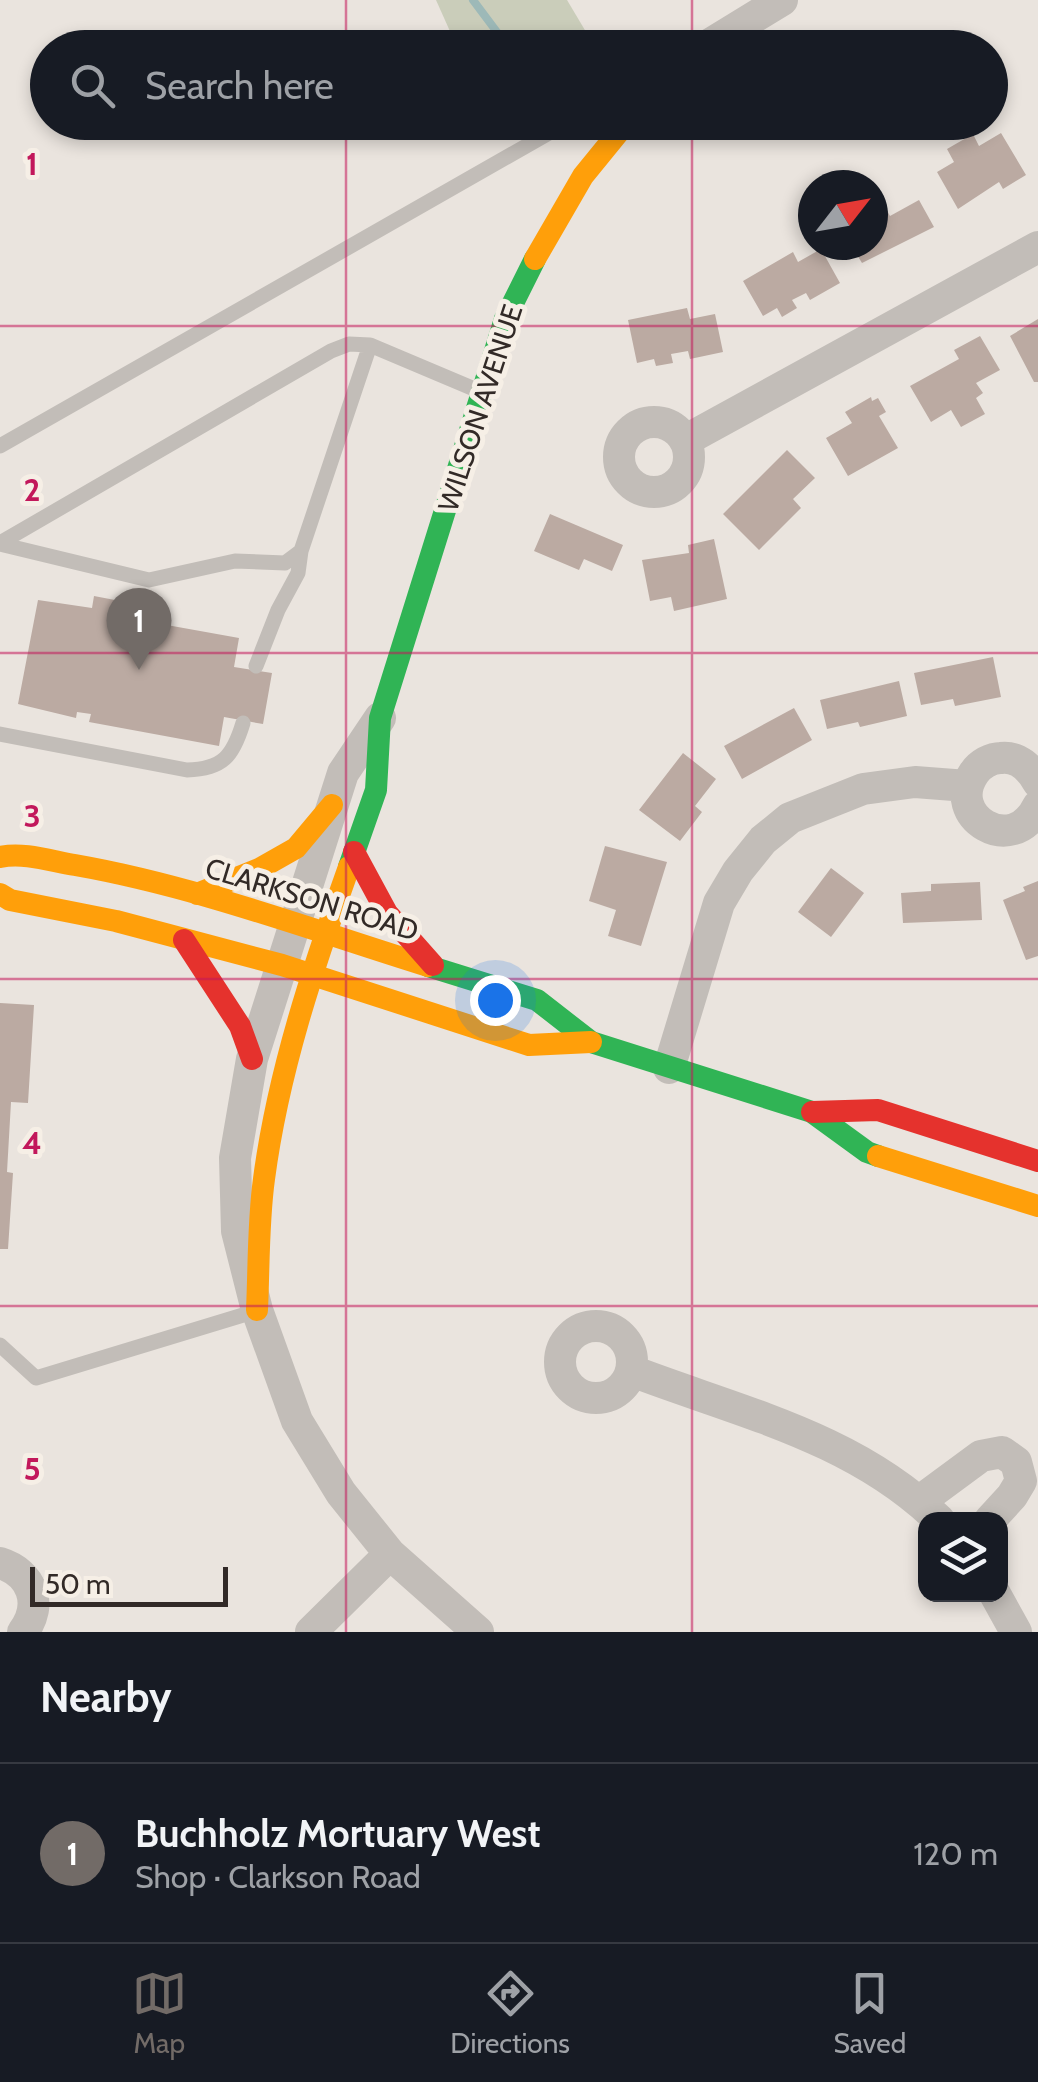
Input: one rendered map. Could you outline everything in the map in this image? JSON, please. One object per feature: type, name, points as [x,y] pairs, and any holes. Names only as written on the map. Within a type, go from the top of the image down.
[{"type":"main road","name":"WILSON AVENUE","points":[[310,928],[354,852],[376,790],[380,718],[505,319],[544,241],[584,176],[613,140]]},
{"type":"main road","points":[[197,894],[259,869],[296,848],[332,805]]},
{"type":"main road","points":[[354,852],[376,902],[395,929],[437,969]]},
{"type":"main road","name":"CLARKSON ROAD","points":[[0,857],[14,854],[92,868],[197,894],[538,1000],[590,1042],[669,1068],[812,1112],[878,1110],[1038,1161]]},
{"type":"main road","name":"CLARKSON ROAD","points":[[0,894],[10,900],[116,921],[297,969],[529,1045],[590,1042]]},
{"type":"main road","points":[[184,940],[240,1026],[252,1060]]},
{"type":"main road","points":[[257,1310],[264,1182],[297,969]]},
{"type":"main road","name":"CLARKSON ROAD","points":[[812,1112],[867,1152],[1038,1206]]},
{"type":"street","points":[[733,30],[782,0]]},
{"type":"street","points":[[686,440],[1038,247]]},
{"type":"street","name":"WILSON AVENUE","points":[[380,718],[342,773],[332,805],[310,928],[297,969],[252,1060],[235,1158],[237,1230],[257,1310],[297,1422],[341,1493],[390,1554],[478,1632]]},
{"type":"street","points":[[1038,782],[1023,764],[1000,758],[979,766],[967,786],[970,811],[988,828],[1013,830],[1033,816],[1038,806]]},
{"type":"street","points":[[669,1068],[719,903],[763,840],[790,818],[863,790],[915,782],[967,786]]},
{"type":"street","points":[[632,1371],[796,1428],[886,1475],[930,1510],[981,1456],[1002,1452],[1016,1462],[1021,1481],[997,1512]]},
{"type":"street","points":[[311,1632],[390,1554]]},
{"type":"street","points":[[0,1563],[20,1572],[34,1596],[30,1622],[23,1632]]},
{"type":"street","points":[[999,1602],[1016,1632]]},
{"type":"lane","points":[[0,446],[537,140]]},
{"type":"lane","points":[[0,544],[331,351],[350,344],[370,345],[482,392]]},
{"type":"lane","points":[[256,666],[298,573],[301,551],[370,345]]},
{"type":"lane","points":[[0,544],[149,580],[236,561],[285,564],[301,551]]},
{"type":"lane","points":[[0,734],[186,770],[208,770],[235,748],[243,723]]},
{"type":"lane","points":[[0,1345],[36,1378],[257,1310]]},
{"type":"green space","points":[[436,0],[567,0],[585,30],[449,30]]},
{"type":"building","points":[[963,140],[976,140],[979,146],[989,140],[1005,140],[1026,175],[1003,189],[999,182],[958,209],[937,172],[954,162],[947,149]]},
{"type":"building","points":[[919,200],[934,227],[888,250],[888,212],[890,216]]},
{"type":"building","points":[[793,252],[798,262],[827,260],[840,283],[810,300],[806,293],[792,300],[797,308],[782,317],[777,308],[763,316],[743,281]]},
{"type":"building","points":[[687,308],[690,319],[715,314],[723,352],[690,359],[688,351],[671,354],[673,363],[656,366],[654,359],[637,363],[628,320]]},
{"type":"building","points":[[1038,319],[1038,382],[1034,382],[1010,336]]},
{"type":"building","points":[[980,336],[1000,370],[976,383],[983,393],[976,398],[985,414],[961,427],[951,410],[931,422],[910,386],[959,359],[954,350]]},
{"type":"building","points":[[871,397],[872,401],[878,398],[886,412],[879,416],[898,448],[848,476],[826,438],[852,423],[845,412]]},
{"type":"building","points":[[787,450],[815,478],[793,499],[801,508],[759,550],[723,514]]},
{"type":"building","points":[[550,514],[623,545],[612,571],[584,559],[579,570],[534,551]]},
{"type":"building","points":[[714,539],[727,599],[674,611],[671,597],[650,601],[642,560],[689,553],[688,545]]},
{"type":"building","points":[[94,596],[120,601],[118,612],[140,616],[139,620],[239,638],[234,667],[272,673],[263,724],[224,717],[219,746],[89,722],[91,714],[77,712],[76,718],[18,704],[38,600],[92,608]]},
{"type":"building","points":[[993,657],[1001,697],[955,706],[953,699],[921,705],[914,673]]},
{"type":"building","points":[[899,681],[907,716],[860,727],[858,722],[827,729],[820,700]]},
{"type":"building","points":[[794,708],[812,740],[742,779],[724,746]]},
{"type":"building","points":[[683,753],[716,779],[695,806],[702,812],[680,841],[639,810]]},
{"type":"building","points":[[605,846],[667,862],[641,946],[608,936],[616,910],[589,901]]},
{"type":"building","points":[[831,868],[864,893],[831,937],[798,912]]},
{"type":"building","points":[[1038,881],[1038,956],[1026,960],[1003,900]]},
{"type":"building","points":[[980,882],[982,920],[903,923],[901,893],[931,891],[931,884]]},
{"type":"building","points":[[0,1003],[34,1005],[28,1103],[11,1102],[7,1172],[13,1173],[8,1249],[0,1249]]},
{"type":"waterway","points":[[473,0],[496,30]]},
{"type":"traffic: fast","points":[[349,867],[376,790],[380,718],[505,319],[535,259]]},
{"type":"traffic: fast","points":[[428,966],[537,1000],[591,1042],[812,1112],[878,1156]]},
{"type":"traffic: slow","points":[[535,259],[583,176],[612,140]]},
{"type":"traffic: slow","points":[[197,894],[259,869],[296,848],[332,805]]},
{"type":"traffic: slow","points":[[0,857],[38,858],[164,885],[428,966]]},
{"type":"traffic: slow","points":[[257,1310],[262,1195],[278,1099],[310,982],[349,867]]},
{"type":"traffic: slow","points":[[0,894],[10,900],[116,921],[282,965],[529,1045],[591,1042]]},
{"type":"traffic: slow","points":[[878,1156],[1038,1206]]},
{"type":"traffic: jam","points":[[354,852],[387,913],[433,965]]},
{"type":"traffic: jam","points":[[184,940],[240,1026],[252,1059]]},
{"type":"traffic: jam","points":[[812,1112],[878,1110],[1038,1161]]},
{"type":"place","name":"Buchholz Mortuary West","points":[[139,670]]}]
